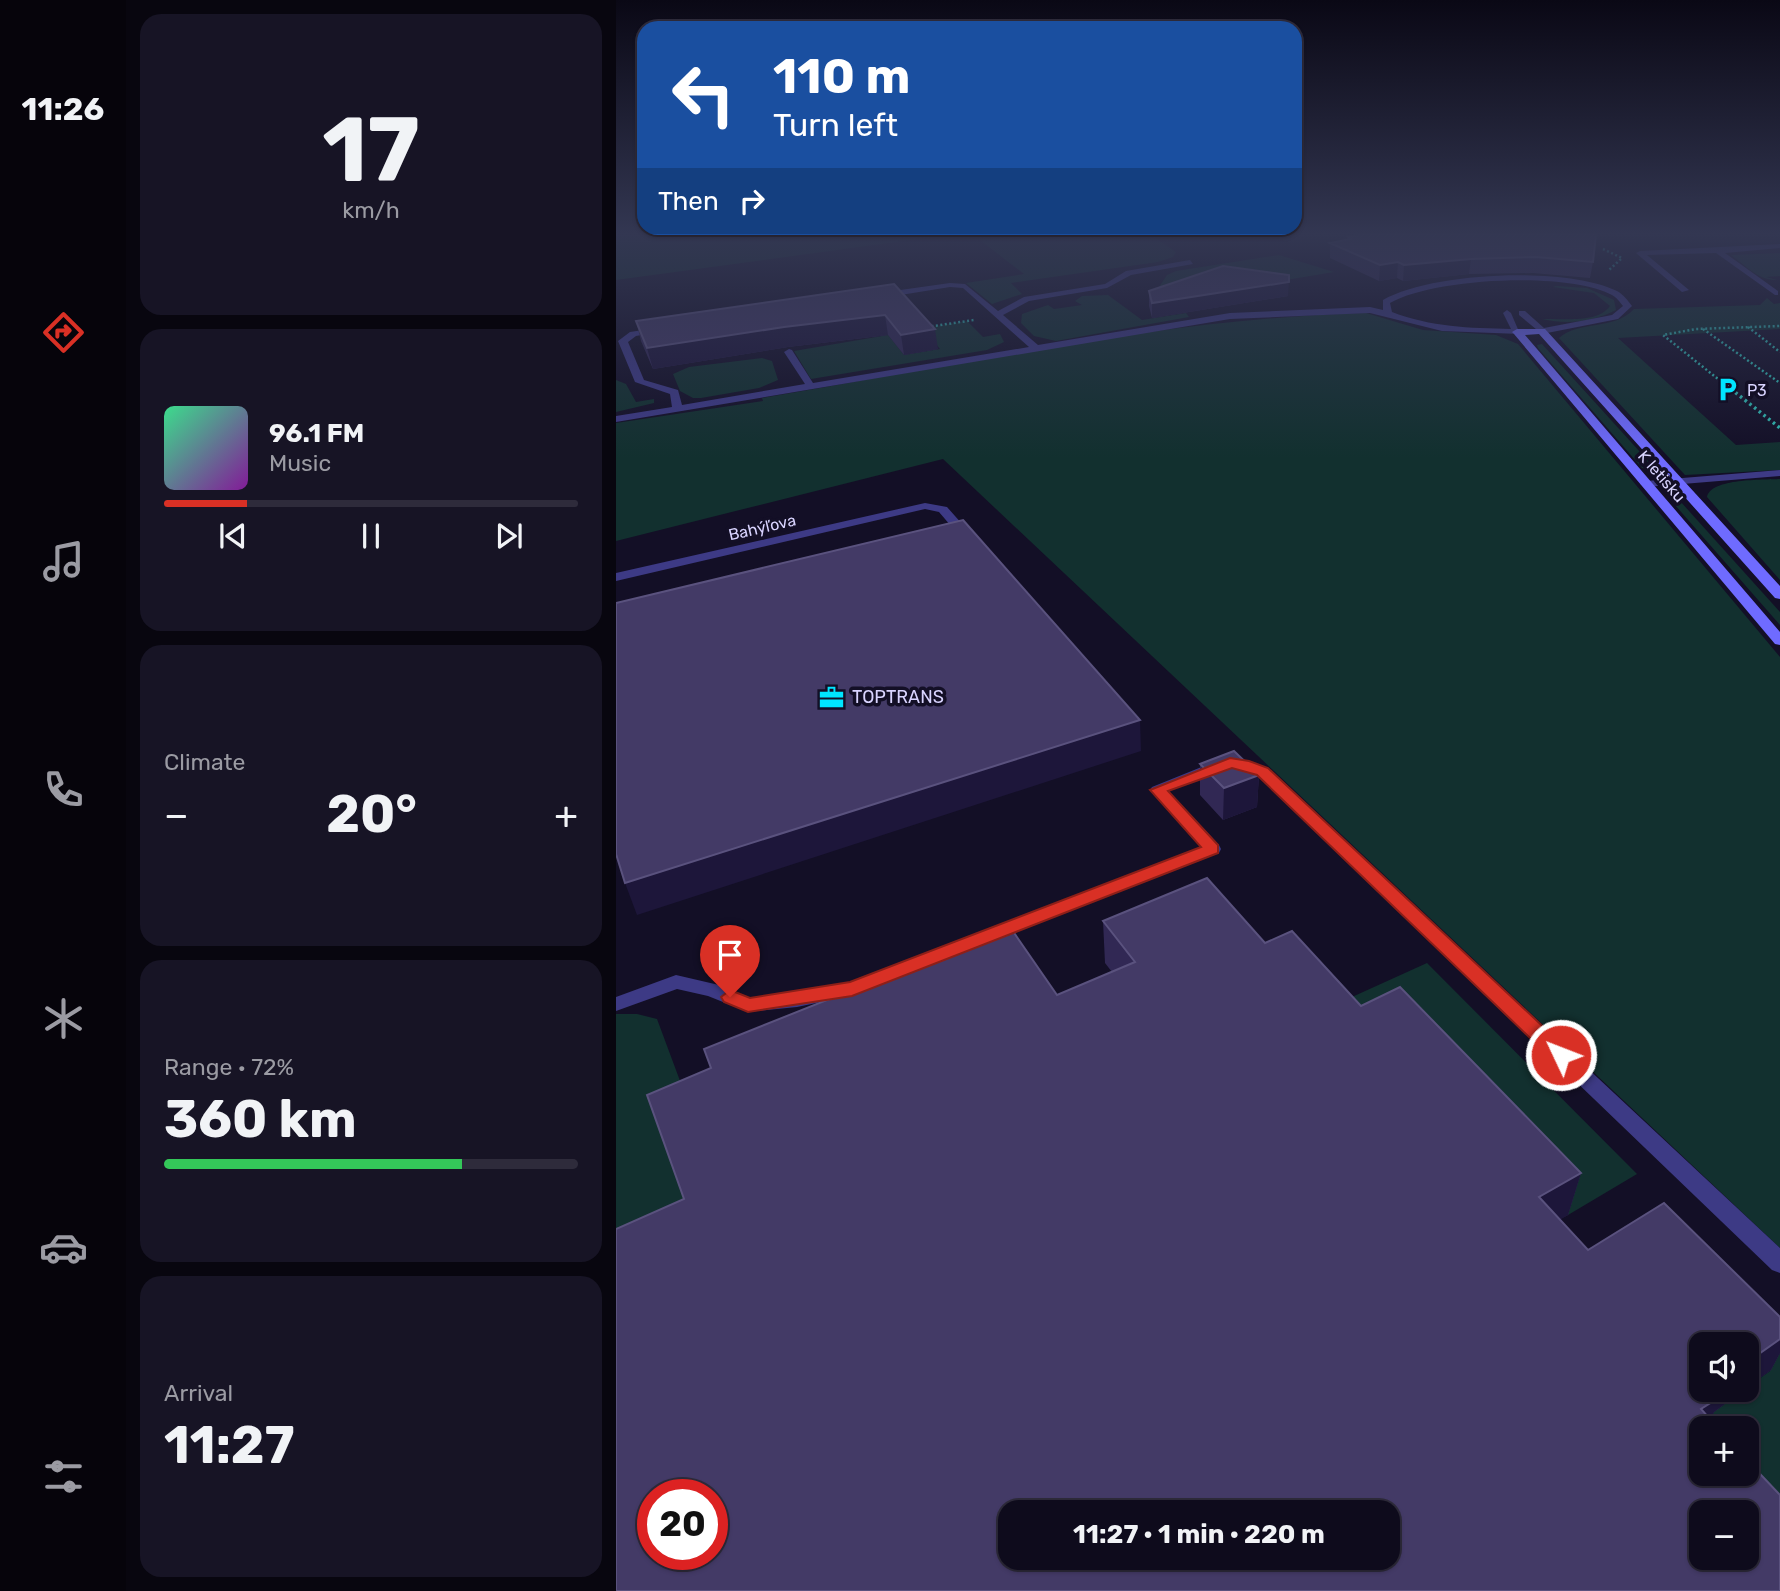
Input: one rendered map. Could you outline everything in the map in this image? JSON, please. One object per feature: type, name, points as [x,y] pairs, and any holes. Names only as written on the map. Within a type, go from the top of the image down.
[{"type":"street","points":[[1517,332],[1542,331]]},
{"type":"street","name":"K letisku","points":[[1542,331],[1780,595]]},
{"type":"street","name":"K letisku","points":[[1517,332],[1780,641]]},
{"type":"lane","points":[[992,309],[1037,349]]},
{"type":"lane","points":[[999,315],[1009,309]]},
{"type":"lane","points":[[1522,313],[1542,331],[1615,317],[1624,309]]},
{"type":"lane","points":[[616,419],[1230,316],[1388,311],[1418,324],[1517,332]]},
{"type":"lane","points":[[1507,313],[1517,332]]},
{"type":"lane","points":[[666,328],[632,334],[623,341],[640,382],[676,392],[677,408]]},
{"type":"lane","points":[[789,352],[811,387]]},
{"type":"lane","points":[[1646,484],[1780,473]]},
{"type":"lane","name":"Bahýľova","points":[[616,577],[915,508],[935,506],[943,509],[978,550]]},
{"type":"lane","points":[[981,939],[1213,849],[1158,790],[1230,763],[1254,767],[1780,1263]]},
{"type":"lane","points":[[616,1004],[676,982],[712,989],[748,1005],[797,1000],[852,989],[955,949]]},
{"type":"path","points":[[923,327],[999,315]]},
{"type":"path","points":[[1780,326],[1703,329],[1663,335],[1780,428]]},
{"type":"path","points":[[1748,327],[1780,352]]},
{"type":"path","points":[[1703,329],[1780,383]]},
{"type":"green space","points":[[1036,309],[1127,309],[1142,320],[1186,313],[1189,317],[1056,341],[1034,336],[1021,323],[1022,314]]},
{"type":"green space","points":[[1607,309],[1616,310],[1580,321],[1542,319],[1588,318]]},
{"type":"green space","points":[[1634,309],[1780,309],[1780,329],[1618,338],[1736,445],[1780,442],[1780,470],[1685,475],[1559,338],[1576,329],[1626,316]]},
{"type":"green space","points":[[1366,313],[1423,330],[1496,335],[1518,344],[1780,657],[1780,1248],[943,459],[616,541],[616,423],[763,401],[762,398],[1062,345],[1214,324]]},
{"type":"green space","points":[[967,321],[983,337],[1000,334],[1004,342],[987,350],[811,379],[794,351],[888,335],[904,355],[940,349],[923,328]]},
{"type":"green space","points":[[1542,344],[1660,474],[1642,468],[1538,348],[1537,345]]},
{"type":"green space","points":[[762,358],[772,361],[778,380],[759,388],[693,398],[680,391],[673,374],[689,367]]},
{"type":"green space","points":[[616,380],[626,384],[636,402],[654,399],[654,403],[616,412]]},
{"type":"green space","points":[[1780,479],[1780,580],[1707,497],[1718,486],[1727,483]]},
{"type":"green space","points":[[1671,491],[1780,612],[1780,625],[1668,497],[1667,493]]},
{"type":"green space","points":[[1427,963],[1637,1174],[1568,1215],[1352,997]]},
{"type":"green space","points":[[616,1014],[637,1014],[657,1019],[734,1226],[616,1280]]},
{"type":"green space","points":[[1780,1354],[1780,1560],[1759,1530],[1759,1500],[1746,1500],[1746,1486],[1759,1486],[1759,1416],[1708,1416],[1727,1402],[1759,1402],[1759,1379],[1770,1371],[1763,1363]]},
{"type":"building","points":[[718,309],[917,309],[935,329],[901,335],[885,315],[647,348],[636,321]]},
{"type":"building","points":[[963,520],[1140,720],[625,883],[616,854],[616,603]]},
{"type":"building","points":[[1234,751],[1259,775],[1224,788],[1200,764]]},
{"type":"building","points":[[1207,878],[1265,943],[1292,931],[1361,1006],[1400,987],[1581,1173],[1539,1197],[1588,1250],[1664,1203],[1780,1317],[1780,1339],[1759,1354],[1759,1332],[1689,1332],[1689,1402],[1712,1402],[1701,1409],[1707,1416],[1689,1416],[1689,1486],[1759,1486],[1759,1473],[1780,1495],[1780,1591],[616,1591],[616,1229],[684,1199],[647,1095],[711,1068],[704,1049],[1010,927],[1057,995],[1135,962],[1103,921]]},
{"type":"place","name":"P3","points":[[1727,390]]},
{"type":"place","name":"TOPTRANS","points":[[832,697]]},
{"type":"route","points":[[730,997],[748,1005],[797,1000],[852,989],[1213,849],[1158,790],[1230,763],[1244,764],[1262,772],[1561,1055]]}]
